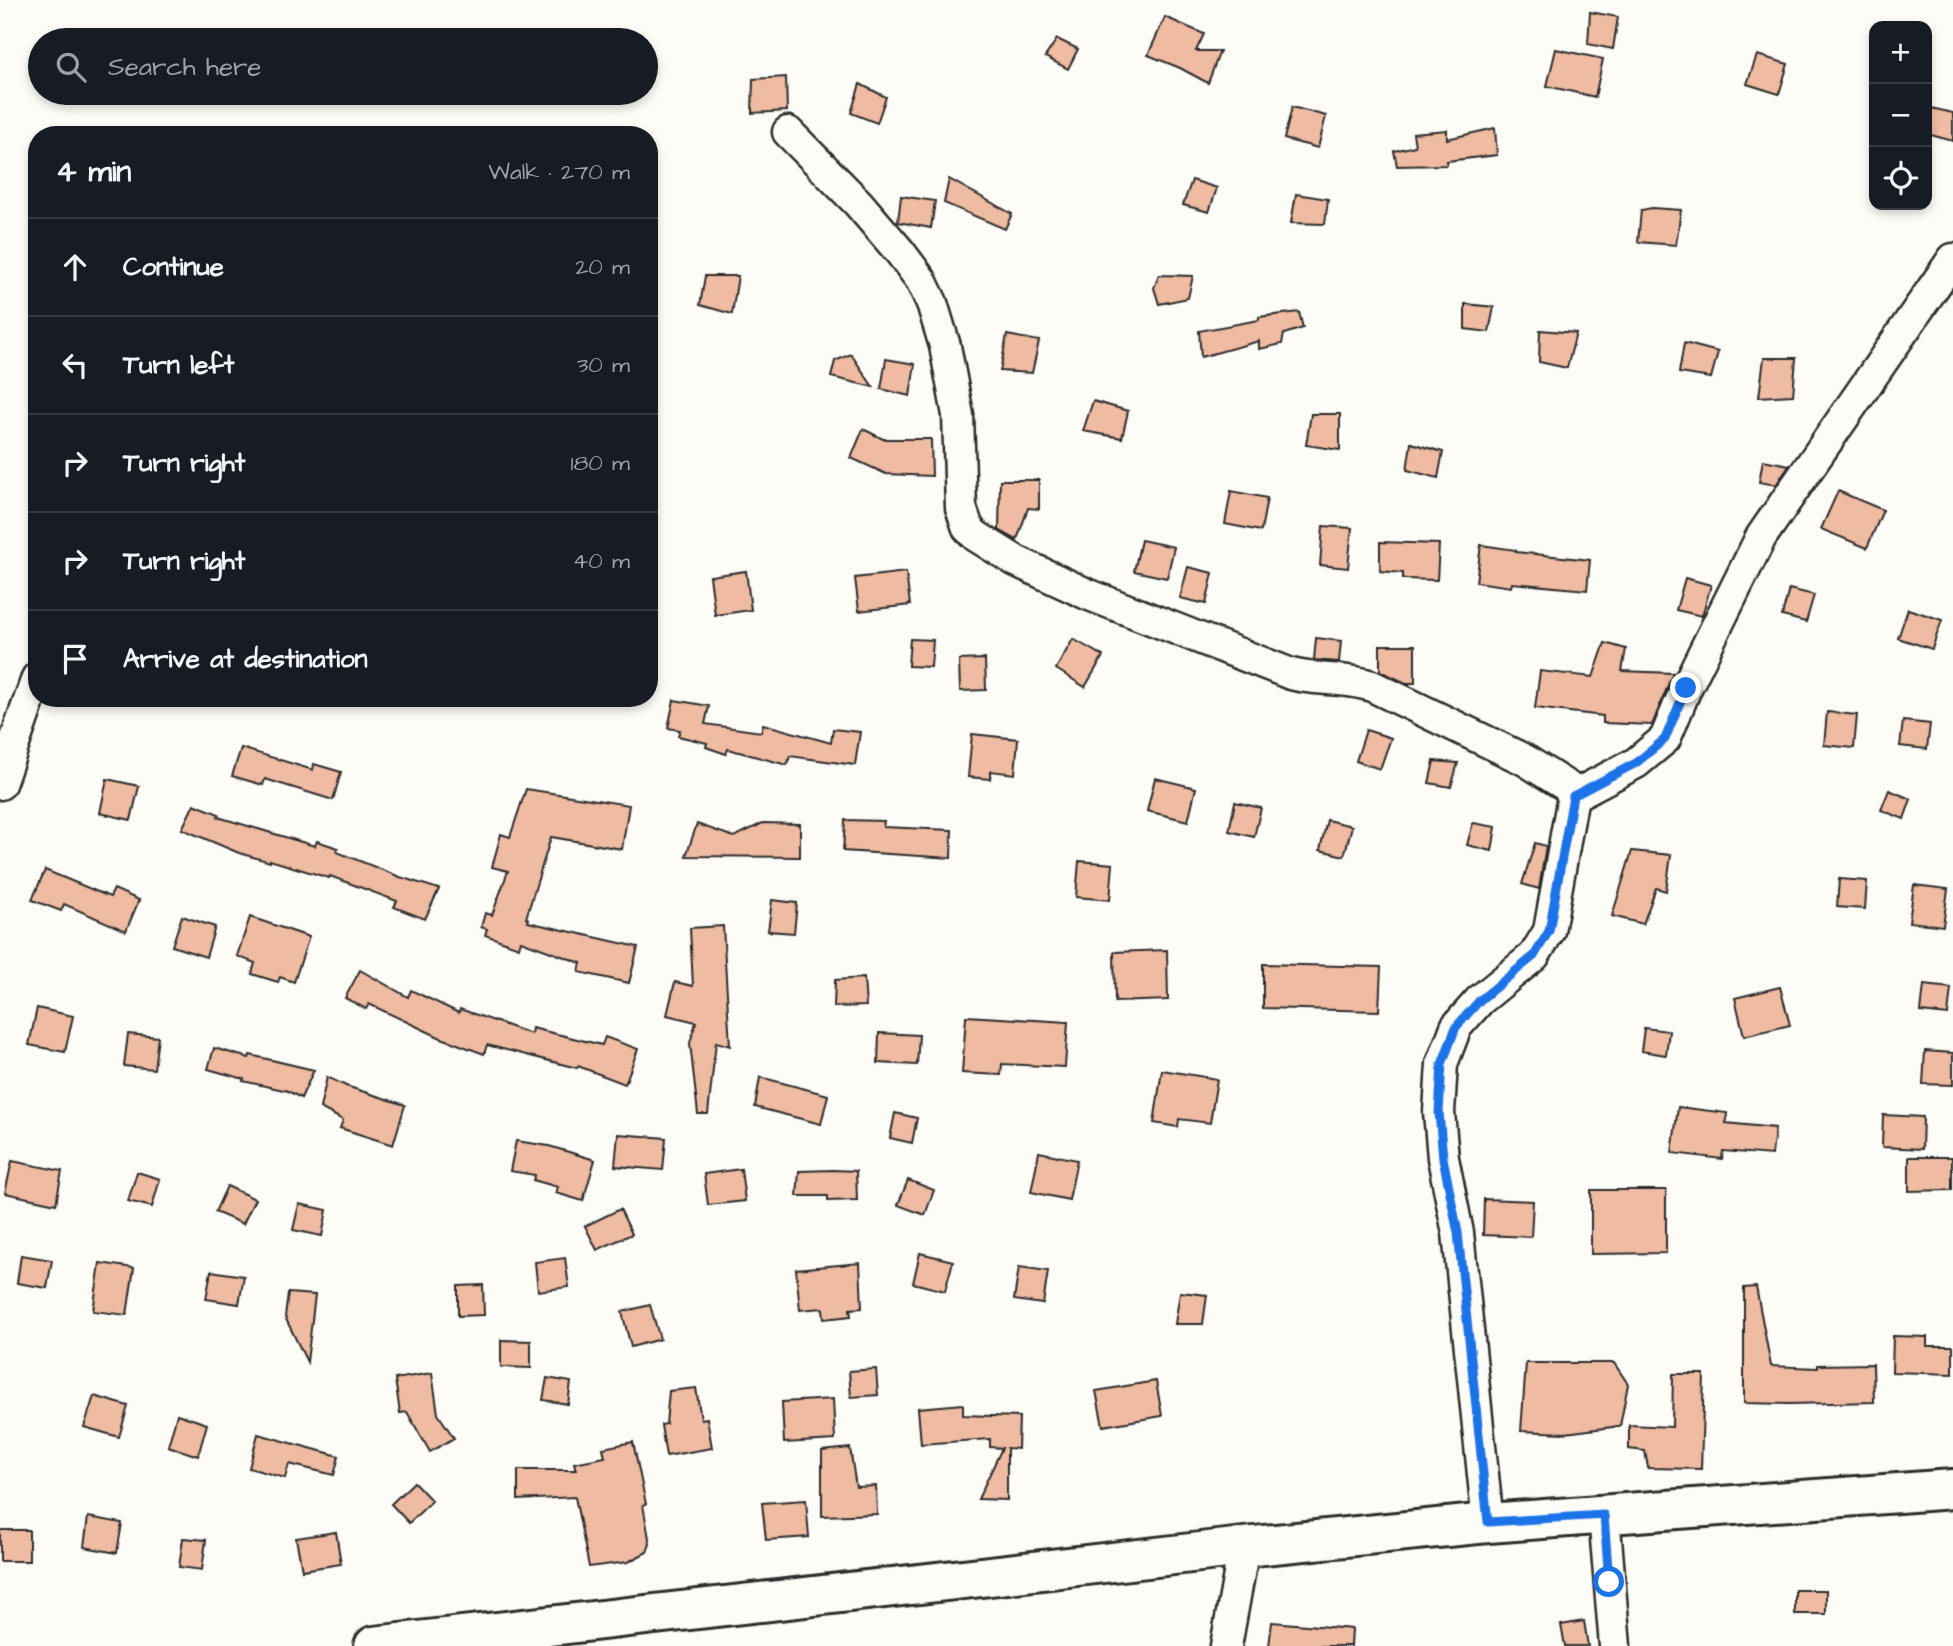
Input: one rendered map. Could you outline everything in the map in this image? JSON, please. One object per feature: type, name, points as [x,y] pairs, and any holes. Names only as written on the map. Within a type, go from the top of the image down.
[{"type":"main road","points":[[374,1646],[1244,1547],[1488,1522],[1953,1489]]},
{"type":"street","points":[[788,132],[858,203],[900,252],[921,280],[932,303],[958,415],[963,519],[976,536],[1016,561],[1087,594],[1270,666],[1301,677],[1354,681],[1372,686],[1525,760],[1568,787],[1573,796],[1549,931],[1534,956],[1480,1000],[1456,1027],[1442,1064],[1439,1112],[1441,1135],[1458,1233],[1488,1522]]},
{"type":"street","points":[[1573,796],[1636,763],[1665,739],[1686,688],[1761,537],[1953,259]]},
{"type":"street","points":[[0,784],[28,704]]},
{"type":"street","points":[[1604,1515],[1615,1646]]},
{"type":"street","points":[[1226,1646],[1244,1547]]},
{"type":"building","points":[[1590,12],[1618,17],[1613,49],[1588,44]]},
{"type":"building","points":[[1165,17],[1204,34],[1196,51],[1220,51],[1208,83],[1148,55]]},
{"type":"building","points":[[1057,39],[1078,49],[1068,69],[1045,57]]},
{"type":"building","points":[[1556,49],[1603,59],[1595,97],[1547,86]]},
{"type":"building","points":[[1757,55],[1788,64],[1779,94],[1747,84]]},
{"type":"building","points":[[786,77],[787,111],[752,113],[753,79]]},
{"type":"building","points":[[860,84],[886,97],[877,123],[851,113]]},
{"type":"building","points":[[1292,107],[1326,116],[1318,148],[1284,139]]},
{"type":"building","points":[[1932,108],[1953,113],[1953,141],[1932,135]]},
{"type":"building","points":[[1495,128],[1497,155],[1447,161],[1447,165],[1397,166],[1394,151],[1415,146],[1413,133],[1447,130],[1447,139]]},
{"type":"building","points":[[949,179],[1012,214],[1005,229],[944,203]]},
{"type":"building","points":[[1192,180],[1217,188],[1209,212],[1183,205]]},
{"type":"building","points":[[1296,194],[1328,199],[1325,224],[1291,223]]},
{"type":"building","points":[[901,196],[935,201],[931,228],[898,222]]},
{"type":"building","points":[[1641,210],[1681,210],[1676,245],[1638,242]]},
{"type":"building","points":[[1159,275],[1193,276],[1188,298],[1159,304],[1154,288]]},
{"type":"building","points":[[705,276],[738,276],[732,314],[700,305]]},
{"type":"building","points":[[1465,304],[1494,307],[1489,332],[1465,329]]},
{"type":"building","points":[[1299,312],[1303,328],[1284,334],[1282,344],[1259,349],[1259,341],[1201,357],[1199,331],[1259,320],[1259,317]]},
{"type":"building","points":[[1540,330],[1576,333],[1567,368],[1539,362]]},
{"type":"building","points":[[1007,335],[1039,341],[1032,373],[1000,371]]},
{"type":"building","points":[[1684,343],[1718,352],[1711,378],[1679,373]]},
{"type":"building","points":[[851,354],[873,387],[831,377],[835,361]]},
{"type":"building","points":[[1764,358],[1796,358],[1793,395],[1759,397]]},
{"type":"building","points":[[886,359],[915,364],[910,396],[881,389]]},
{"type":"building","points":[[1093,401],[1128,411],[1122,438],[1083,431]]},
{"type":"building","points":[[1311,414],[1340,414],[1340,450],[1306,445]]},
{"type":"building","points":[[863,429],[883,439],[931,439],[932,476],[886,474],[851,458]]},
{"type":"building","points":[[1411,443],[1443,452],[1438,478],[1407,470]]},
{"type":"building","points":[[1763,460],[1789,465],[1776,485],[1759,482]]},
{"type":"building","points":[[1000,480],[1039,480],[1039,509],[1028,508],[1017,540],[999,530]]},
{"type":"building","points":[[1231,491],[1267,498],[1261,531],[1225,524]]},
{"type":"building","points":[[1838,491],[1883,510],[1867,548],[1821,529]]},
{"type":"building","points":[[1323,526],[1352,528],[1348,568],[1320,565]]},
{"type":"building","points":[[1141,540],[1174,547],[1167,578],[1134,571]]},
{"type":"building","points":[[1380,542],[1439,544],[1437,580],[1403,579],[1403,573],[1380,571]]},
{"type":"building","points":[[1481,545],[1516,552],[1590,560],[1587,590],[1512,583],[1511,587],[1476,582]]},
{"type":"building","points":[[1188,567],[1213,573],[1206,604],[1180,598]]},
{"type":"building","points":[[746,571],[751,610],[715,615],[710,576]]},
{"type":"building","points":[[906,572],[910,605],[859,611],[855,578]]},
{"type":"building","points":[[1685,578],[1711,585],[1702,616],[1676,610]]},
{"type":"building","points":[[1789,589],[1814,595],[1806,622],[1782,616]]},
{"type":"building","points":[[1908,609],[1942,620],[1932,649],[1898,638]]},
{"type":"building","points":[[1316,638],[1341,641],[1339,662],[1314,660]]},
{"type":"building","points":[[910,639],[933,640],[931,667],[908,666]]},
{"type":"building","points":[[1073,639],[1103,656],[1085,687],[1056,669]]},
{"type":"building","points":[[1605,643],[1626,649],[1622,671],[1673,673],[1652,725],[1603,723],[1603,716],[1535,708],[1540,671],[1593,677]]},
{"type":"building","points":[[1380,645],[1415,645],[1415,683],[1406,683],[1380,671]]},
{"type":"building","points":[[985,659],[986,690],[960,691],[959,660]]},
{"type":"building","points":[[674,700],[709,706],[705,724],[761,732],[763,724],[831,743],[833,729],[860,732],[855,765],[790,756],[787,765],[728,749],[726,754],[706,747],[707,743],[678,736],[680,730],[668,728]]},
{"type":"building","points":[[1827,712],[1857,715],[1854,748],[1824,745]]},
{"type":"building","points":[[1903,721],[1930,724],[1927,749],[1900,746]]},
{"type":"building","points":[[1366,730],[1391,738],[1380,769],[1356,761]]},
{"type":"building","points":[[972,734],[1018,739],[1015,774],[991,771],[990,779],[968,777]]},
{"type":"building","points":[[241,748],[313,770],[314,764],[341,772],[333,800],[265,779],[263,785],[232,776]]},
{"type":"building","points":[[1434,761],[1458,763],[1451,787],[1429,783]]},
{"type":"building","points":[[1155,778],[1196,788],[1188,821],[1147,811]]},
{"type":"building","points":[[107,779],[139,786],[131,820],[100,813]]},
{"type":"building","points":[[526,789],[629,805],[622,849],[551,837],[526,918],[529,919],[528,922],[638,947],[629,983],[579,972],[581,963],[521,941],[519,947],[485,935],[487,929],[481,927],[485,913],[492,915],[508,871],[492,867],[501,834],[510,837]]},
{"type":"building","points":[[1889,790],[1911,799],[1904,819],[1881,810]]},
{"type":"building","points":[[1235,802],[1261,808],[1254,837],[1229,831]]},
{"type":"building","points":[[194,804],[219,814],[218,817],[315,846],[317,841],[338,848],[337,852],[439,889],[425,919],[394,907],[397,901],[330,876],[329,878],[239,853],[182,829]]},
{"type":"building","points":[[845,820],[884,821],[883,827],[952,830],[951,858],[843,851]]},
{"type":"building","points":[[1327,820],[1352,826],[1344,856],[1320,850]]},
{"type":"building","points":[[763,823],[800,824],[800,857],[686,856],[697,824],[734,837]]},
{"type":"building","points":[[1473,823],[1496,827],[1492,851],[1467,845]]},
{"type":"building","points":[[1535,843],[1546,846],[1539,889],[1522,884]]},
{"type":"building","points":[[1632,851],[1671,855],[1666,891],[1656,888],[1643,924],[1612,916]]},
{"type":"building","points":[[1079,861],[1113,864],[1110,900],[1076,897]]},
{"type":"building","points":[[45,870],[110,897],[114,889],[139,900],[126,931],[64,904],[61,911],[32,900]]},
{"type":"building","points":[[1839,879],[1867,881],[1865,909],[1837,907]]},
{"type":"building","points":[[1914,885],[1948,889],[1943,926],[1909,922]]},
{"type":"building","points":[[772,900],[797,903],[794,933],[768,931]]},
{"type":"building","points":[[182,916],[215,927],[206,957],[172,946]]},
{"type":"building","points":[[250,917],[309,937],[294,982],[280,977],[278,982],[252,974],[255,963],[237,956]]},
{"type":"building","points":[[723,926],[730,1046],[716,1042],[708,1114],[698,1114],[690,1043],[696,1022],[667,1015],[675,982],[693,986],[690,928]]},
{"type":"building","points":[[1167,950],[1168,1000],[1115,1002],[1114,952]]},
{"type":"building","points":[[1263,964],[1381,967],[1379,1011],[1263,1008]]},
{"type":"building","points":[[360,970],[408,997],[411,990],[459,1013],[460,1009],[531,1034],[532,1028],[602,1045],[605,1037],[638,1049],[625,1084],[578,1066],[577,1068],[487,1045],[484,1054],[439,1037],[369,1004],[366,1009],[345,998]]},
{"type":"building","points":[[864,978],[866,1006],[834,1007],[835,980]]},
{"type":"building","points":[[1924,985],[1951,988],[1948,1015],[1921,1012]]},
{"type":"building","points":[[1780,987],[1790,1025],[1744,1036],[1735,998]]},
{"type":"building","points":[[37,1008],[73,1016],[65,1052],[29,1045]]},
{"type":"building","points":[[966,1016],[1068,1022],[1065,1067],[1002,1064],[1001,1075],[962,1073]]},
{"type":"building","points":[[1644,1028],[1669,1031],[1666,1055],[1641,1051]]},
{"type":"building","points":[[879,1033],[919,1035],[917,1065],[878,1063]]},
{"type":"building","points":[[128,1034],[158,1037],[154,1069],[124,1066]]},
{"type":"building","points":[[214,1048],[249,1058],[250,1055],[314,1070],[301,1098],[288,1091],[243,1081],[244,1079],[208,1069]]},
{"type":"building","points":[[1925,1051],[1953,1053],[1953,1085],[1923,1084]]},
{"type":"building","points":[[1162,1070],[1217,1079],[1210,1123],[1179,1119],[1178,1127],[1154,1123]]},
{"type":"building","points":[[327,1077],[405,1105],[393,1145],[340,1128],[343,1120],[320,1108]]},
{"type":"building","points":[[760,1077],[828,1095],[821,1124],[755,1107]]},
{"type":"building","points":[[1678,1107],[1727,1113],[1726,1123],[1775,1128],[1772,1155],[1723,1151],[1722,1159],[1672,1153]]},
{"type":"building","points":[[895,1113],[917,1118],[912,1143],[890,1138]]},
{"type":"building","points":[[1883,1115],[1923,1117],[1922,1149],[1882,1147]]},
{"type":"building","points":[[618,1134],[666,1138],[663,1170],[615,1166]]},
{"type":"building","points":[[516,1141],[549,1146],[595,1160],[583,1201],[556,1193],[558,1187],[533,1180],[535,1175],[510,1171]]},
{"type":"building","points":[[1039,1152],[1077,1160],[1069,1200],[1031,1192]]},
{"type":"building","points":[[1909,1157],[1952,1157],[1952,1190],[1909,1191]]},
{"type":"building","points":[[12,1161],[62,1171],[56,1204],[5,1193]]},
{"type":"building","points":[[741,1169],[745,1201],[708,1205],[704,1174]]},
{"type":"building","points":[[799,1171],[856,1171],[857,1200],[828,1201],[828,1196],[797,1196]]},
{"type":"building","points":[[137,1172],[160,1179],[152,1207],[128,1201]]},
{"type":"building","points":[[908,1180],[934,1190],[925,1215],[898,1205]]},
{"type":"building","points":[[227,1186],[255,1199],[243,1224],[215,1212]]},
{"type":"building","points":[[1591,1190],[1666,1190],[1666,1253],[1591,1254]]},
{"type":"building","points":[[1484,1199],[1533,1201],[1531,1237],[1483,1235]]},
{"type":"building","points":[[299,1204],[327,1210],[322,1236],[293,1230]]},
{"type":"building","points":[[620,1209],[632,1234],[597,1250],[585,1226]]},
{"type":"building","points":[[920,1253],[953,1261],[945,1291],[913,1283]]},
{"type":"building","points":[[21,1255],[52,1260],[47,1288],[17,1283]]},
{"type":"building","points":[[565,1258],[569,1287],[538,1291],[535,1262]]},
{"type":"building","points":[[100,1263],[134,1268],[127,1315],[93,1311]]},
{"type":"building","points":[[860,1263],[862,1308],[850,1309],[851,1316],[824,1319],[823,1308],[800,1310],[796,1269]]},
{"type":"building","points":[[1019,1267],[1048,1271],[1043,1304],[1014,1300]]},
{"type":"building","points":[[211,1271],[244,1276],[239,1304],[206,1299]]},
{"type":"building","points":[[483,1285],[484,1315],[458,1316],[458,1286]]},
{"type":"building","points":[[1756,1287],[1771,1366],[1818,1368],[1818,1365],[1873,1364],[1874,1402],[1744,1403],[1744,1288]]},
{"type":"building","points":[[1180,1292],[1207,1295],[1203,1324],[1175,1324]]},
{"type":"building","points":[[288,1293],[315,1295],[307,1362],[285,1317]]},
{"type":"building","points":[[650,1305],[660,1339],[631,1347],[622,1312]]},
{"type":"building","points":[[1893,1336],[1927,1337],[1927,1346],[1953,1346],[1953,1374],[1892,1372]]},
{"type":"building","points":[[501,1340],[531,1341],[531,1368],[501,1367]]},
{"type":"building","points":[[1526,1363],[1614,1363],[1628,1384],[1620,1426],[1565,1433],[1521,1431]]},
{"type":"building","points":[[876,1369],[878,1395],[851,1397],[849,1371]]},
{"type":"building","points":[[432,1373],[438,1414],[454,1438],[430,1452],[407,1412],[400,1413],[395,1379]]},
{"type":"building","points":[[1673,1374],[1704,1374],[1701,1469],[1648,1468],[1645,1451],[1629,1449],[1629,1425],[1672,1427]]},
{"type":"building","points":[[547,1378],[571,1382],[568,1404],[543,1400]]},
{"type":"building","points":[[1156,1381],[1162,1416],[1103,1426],[1096,1391]]},
{"type":"building","points":[[696,1388],[701,1419],[707,1418],[712,1448],[666,1456],[661,1425],[666,1424],[669,1391]]},
{"type":"building","points":[[94,1396],[128,1406],[119,1437],[84,1427]]},
{"type":"building","points":[[833,1399],[835,1440],[784,1443],[782,1402]]},
{"type":"building","points":[[963,1404],[963,1415],[1019,1417],[1018,1449],[1007,1448],[1007,1500],[978,1499],[1002,1448],[990,1447],[990,1439],[921,1444],[918,1408]]},
{"type":"building","points":[[177,1414],[207,1424],[198,1456],[168,1446]]},
{"type":"building","points":[[258,1434],[339,1456],[334,1475],[289,1464],[285,1478],[249,1468]]},
{"type":"building","points":[[633,1442],[646,1504],[643,1505],[650,1544],[647,1552],[628,1562],[589,1567],[575,1497],[518,1500],[518,1470],[576,1470],[574,1463],[605,1457],[603,1448]]},
{"type":"building","points":[[850,1448],[856,1487],[876,1486],[877,1514],[822,1516],[822,1451]]},
{"type":"building","points":[[414,1482],[432,1501],[409,1523],[391,1504]]},
{"type":"building","points":[[806,1500],[809,1537],[766,1540],[762,1503]]},
{"type":"building","points":[[88,1517],[122,1523],[117,1553],[84,1547]]},
{"type":"building","points":[[0,1530],[29,1530],[29,1561],[0,1561]]},
{"type":"building","points":[[336,1532],[341,1564],[302,1570],[296,1538]]},
{"type":"building","points":[[183,1538],[206,1540],[202,1570],[179,1567]]},
{"type":"building","points":[[1795,1590],[1826,1590],[1826,1614],[1795,1614]]},
{"type":"building","points":[[1584,1621],[1588,1646],[1565,1646],[1561,1625]]},
{"type":"building","points":[[1272,1622],[1352,1629],[1351,1646],[1269,1646]]},
{"type":"route","points":[[1609,1582],[1604,1515],[1488,1522],[1458,1233],[1443,1158],[1439,1112],[1442,1064],[1456,1027],[1480,1000],[1534,956],[1549,931],[1573,796],[1636,763],[1665,739],[1686,688]]}]
